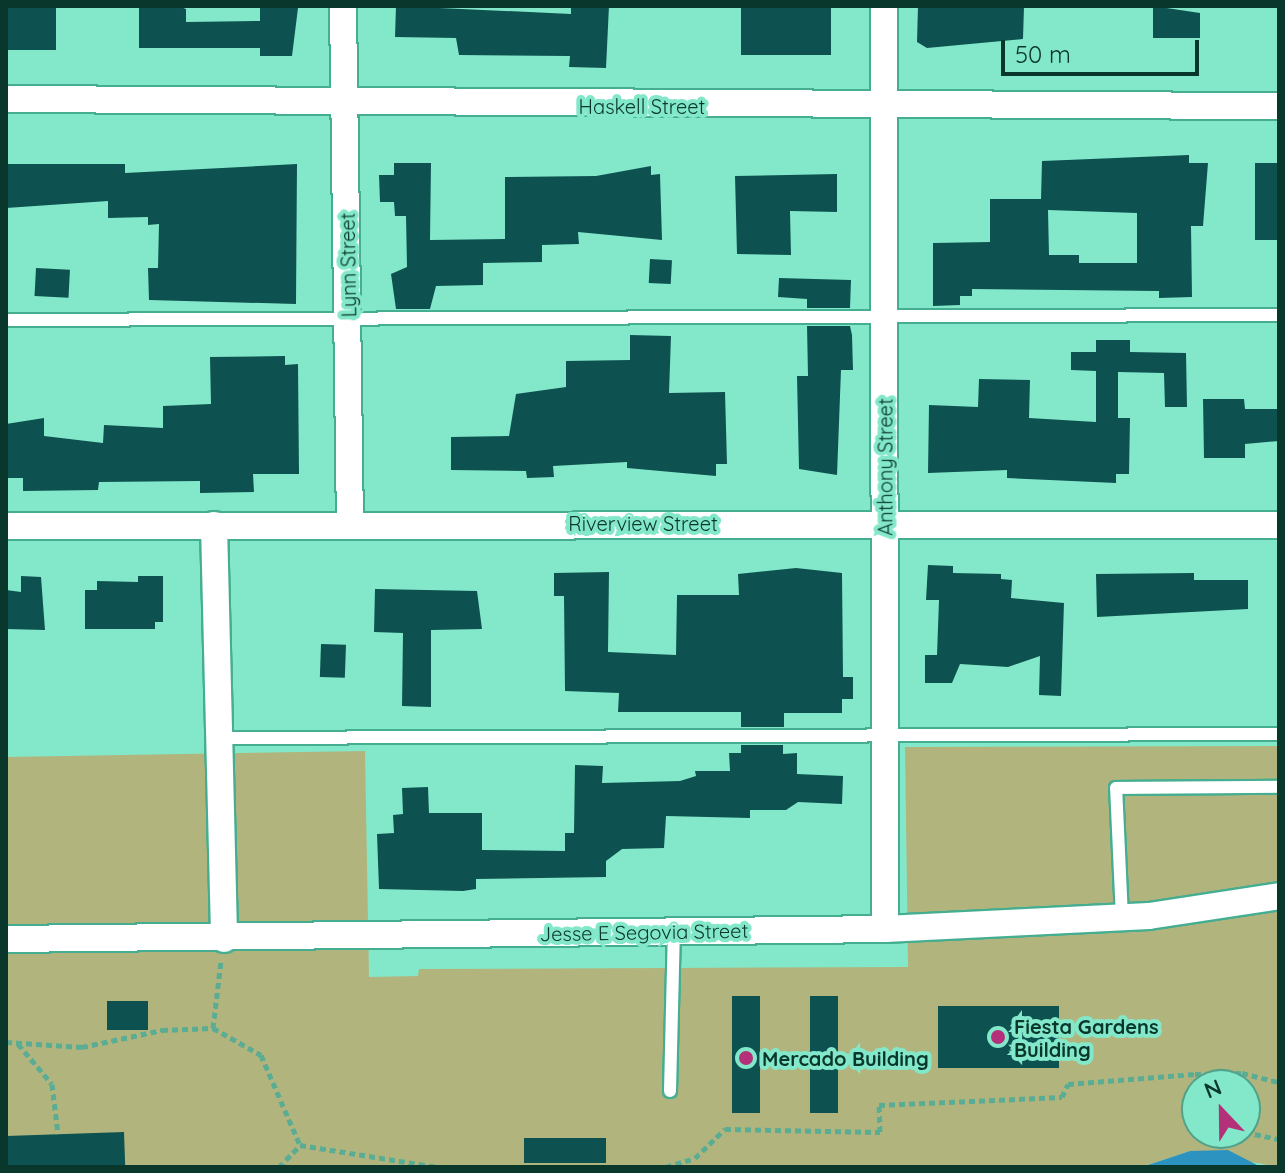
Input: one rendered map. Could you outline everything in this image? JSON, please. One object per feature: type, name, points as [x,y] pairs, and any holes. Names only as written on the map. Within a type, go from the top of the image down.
[{"type":"street","name":"Lynn Street","points":[[343,6],[350,319],[350,524]]},
{"type":"street","name":"Anthony Street","points":[[884,6],[885,929]]},
{"type":"street","name":"Haskell Street","points":[[6,99],[344,105],[1279,106]]},
{"type":"street","name":"Riverview Street","points":[[6,526],[885,522],[1279,525]]},
{"type":"street","points":[[214,525],[224,939]]},
{"type":"street","name":"Jesse E Segovia Street","points":[[6,939],[224,939],[885,929],[1122,918],[1279,896]]},
{"type":"lane","points":[[6,320],[1279,315]]},
{"type":"lane","points":[[219,738],[1279,734]]},
{"type":"lane","points":[[1122,918],[1116,788],[1279,787]]},
{"type":"lane","points":[[670,1091],[674,932]]},
{"type":"path","points":[[213,1028],[224,939]]},
{"type":"path","points":[[6,1042],[82,1047],[162,1030],[213,1028],[261,1055],[300,1145]]},
{"type":"path","points":[[17,1043],[52,1084],[58,1134]]},
{"type":"path","points":[[666,1167],[695,1158],[725,1129],[880,1132],[879,1105],[1062,1097],[1068,1084],[1195,1074],[1242,1073],[1279,1082]]},
{"type":"path","points":[[279,1167],[300,1145]]},
{"type":"path","points":[[300,1145],[437,1167]]},
{"type":"green space","points":[[1279,746],[1279,1167],[1190,1151],[1142,1167],[6,1167],[6,757],[365,751],[369,977],[418,976],[419,969],[908,967],[905,747]]},
{"type":"water","points":[[1228,1150],[1261,1167],[1142,1167],[1190,1151]]},
{"type":"building","points":[[6,6],[56,6],[56,50],[6,50]]},
{"type":"building","points":[[139,6],[178,6],[186,9],[186,22],[260,21],[260,6],[298,8],[292,56],[260,56],[260,48],[139,48]]},
{"type":"building","points":[[396,6],[571,14],[571,6],[609,6],[606,68],[569,67],[570,56],[459,55],[456,38],[395,37]]},
{"type":"building","points":[[741,6],[831,6],[831,55],[741,55]]},
{"type":"building","points":[[918,6],[1024,6],[1023,39],[927,48],[917,42]]},
{"type":"building","points":[[1153,6],[1200,13],[1200,38],[1153,38]]},
{"type":"building","points":[[1189,155],[1189,163],[1208,163],[1203,226],[1191,226],[1192,297],[1159,298],[1159,291],[972,289],[972,296],[960,296],[960,305],[933,306],[933,243],[990,242],[990,199],[1041,199],[1042,161]],"holes":[[[1048,210],[1137,213],[1137,263],[1079,263],[1079,255],[1049,255]]]},
{"type":"building","points":[[394,163],[431,163],[430,240],[505,239],[505,177],[596,176],[651,166],[651,175],[660,174],[662,240],[578,232],[579,244],[542,245],[542,262],[483,263],[483,285],[436,286],[430,309],[396,309],[391,274],[407,267],[406,216],[395,216],[394,202],[380,202],[379,175],[394,175]]},
{"type":"building","points":[[1255,163],[1279,163],[1279,240],[1255,240]]},
{"type":"building","points":[[6,164],[125,164],[125,173],[297,164],[296,304],[149,300],[148,268],[158,268],[159,224],[148,225],[148,217],[108,218],[108,201],[6,208]]},
{"type":"building","points":[[837,174],[837,212],[790,211],[791,255],[737,254],[735,176]]},
{"type":"building","points":[[650,259],[672,260],[671,284],[649,283]]},
{"type":"building","points":[[36,268],[70,270],[68,298],[35,296]]},
{"type":"building","points":[[779,278],[851,280],[850,308],[807,308],[807,299],[778,297]]},
{"type":"building","points":[[807,326],[850,326],[852,335],[853,370],[841,370],[837,475],[799,469],[797,376],[808,376]]},
{"type":"building","points":[[630,335],[671,336],[669,393],[725,392],[727,464],[716,464],[716,476],[627,468],[627,462],[553,466],[554,477],[527,478],[526,471],[451,470],[451,437],[509,436],[516,394],[566,387],[566,361],[630,360]]},
{"type":"building","points":[[1096,340],[1130,340],[1130,352],[1186,353],[1187,407],[1165,407],[1164,373],[1118,372],[1118,418],[1130,418],[1129,474],[1116,474],[1116,483],[1007,478],[1007,470],[928,473],[929,405],[978,407],[979,379],[1030,380],[1029,418],[1096,422],[1096,371],[1071,370],[1071,352],[1096,352]]},
{"type":"building","points":[[285,356],[285,365],[298,364],[299,474],[253,474],[254,492],[200,493],[200,481],[99,482],[98,490],[23,491],[23,478],[6,478],[6,424],[44,418],[44,436],[103,443],[104,425],[163,428],[163,406],[211,404],[210,357]]},
{"type":"building","points":[[1203,399],[1244,399],[1245,409],[1279,409],[1279,441],[1245,444],[1245,458],[1204,458]]},
{"type":"building","points":[[928,565],[953,566],[953,573],[1001,574],[1001,579],[1012,580],[1011,598],[1064,603],[1061,696],[1039,695],[1040,656],[1008,667],[960,664],[952,683],[925,683],[925,655],[937,655],[939,600],[926,600]]},
{"type":"building","points":[[796,568],[842,573],[843,677],[853,677],[853,699],[842,699],[842,713],[784,713],[784,727],[741,727],[741,712],[618,712],[619,693],[565,691],[564,596],[554,596],[554,573],[609,572],[608,652],[676,655],[677,595],[739,595],[738,574]]},
{"type":"building","points":[[1194,573],[1194,580],[1248,580],[1248,609],[1097,617],[1096,574]]},
{"type":"building","points":[[21,576],[41,577],[45,630],[6,629],[6,590],[21,592]]},
{"type":"building","points":[[138,576],[163,576],[163,622],[155,622],[155,629],[85,629],[85,590],[97,590],[97,581],[138,582]]},
{"type":"building","points":[[375,589],[477,591],[482,629],[431,630],[431,707],[402,706],[403,633],[374,632]]},
{"type":"building","points":[[321,644],[346,645],[345,678],[320,677]]},
{"type":"building","points":[[741,745],[783,745],[783,754],[797,753],[797,774],[843,776],[842,804],[798,802],[786,810],[750,810],[750,818],[666,816],[664,848],[622,849],[606,861],[606,877],[476,879],[476,889],[463,891],[379,889],[377,834],[394,833],[393,815],[403,814],[402,788],[428,787],[429,813],[482,813],[482,850],[565,851],[565,833],[574,833],[575,765],[603,766],[602,783],[680,781],[696,776],[695,771],[730,771],[729,753],[741,753]]},
{"type":"building","name":"Mercado Building","points":[[732,996],[760,996],[760,1113],[732,1113]]},
{"type":"building","name":"Mercado Building","points":[[810,996],[838,996],[838,1113],[810,1113]]},
{"type":"building","points":[[107,1001],[148,1001],[148,1030],[107,1030]]},
{"type":"building","name":"Fiesta Gardens Building","points":[[938,1006],[1059,1006],[1059,1068],[938,1068]]},
{"type":"building","points":[[124,1132],[125,1167],[7,1167],[6,1136]]},
{"type":"building","points":[[524,1138],[606,1138],[606,1163],[524,1163]]},
{"type":"place","name":"Fiesta Gardens Building","points":[[998,1037]]},
{"type":"place","name":"Mercado Building","points":[[746,1058]]}]
